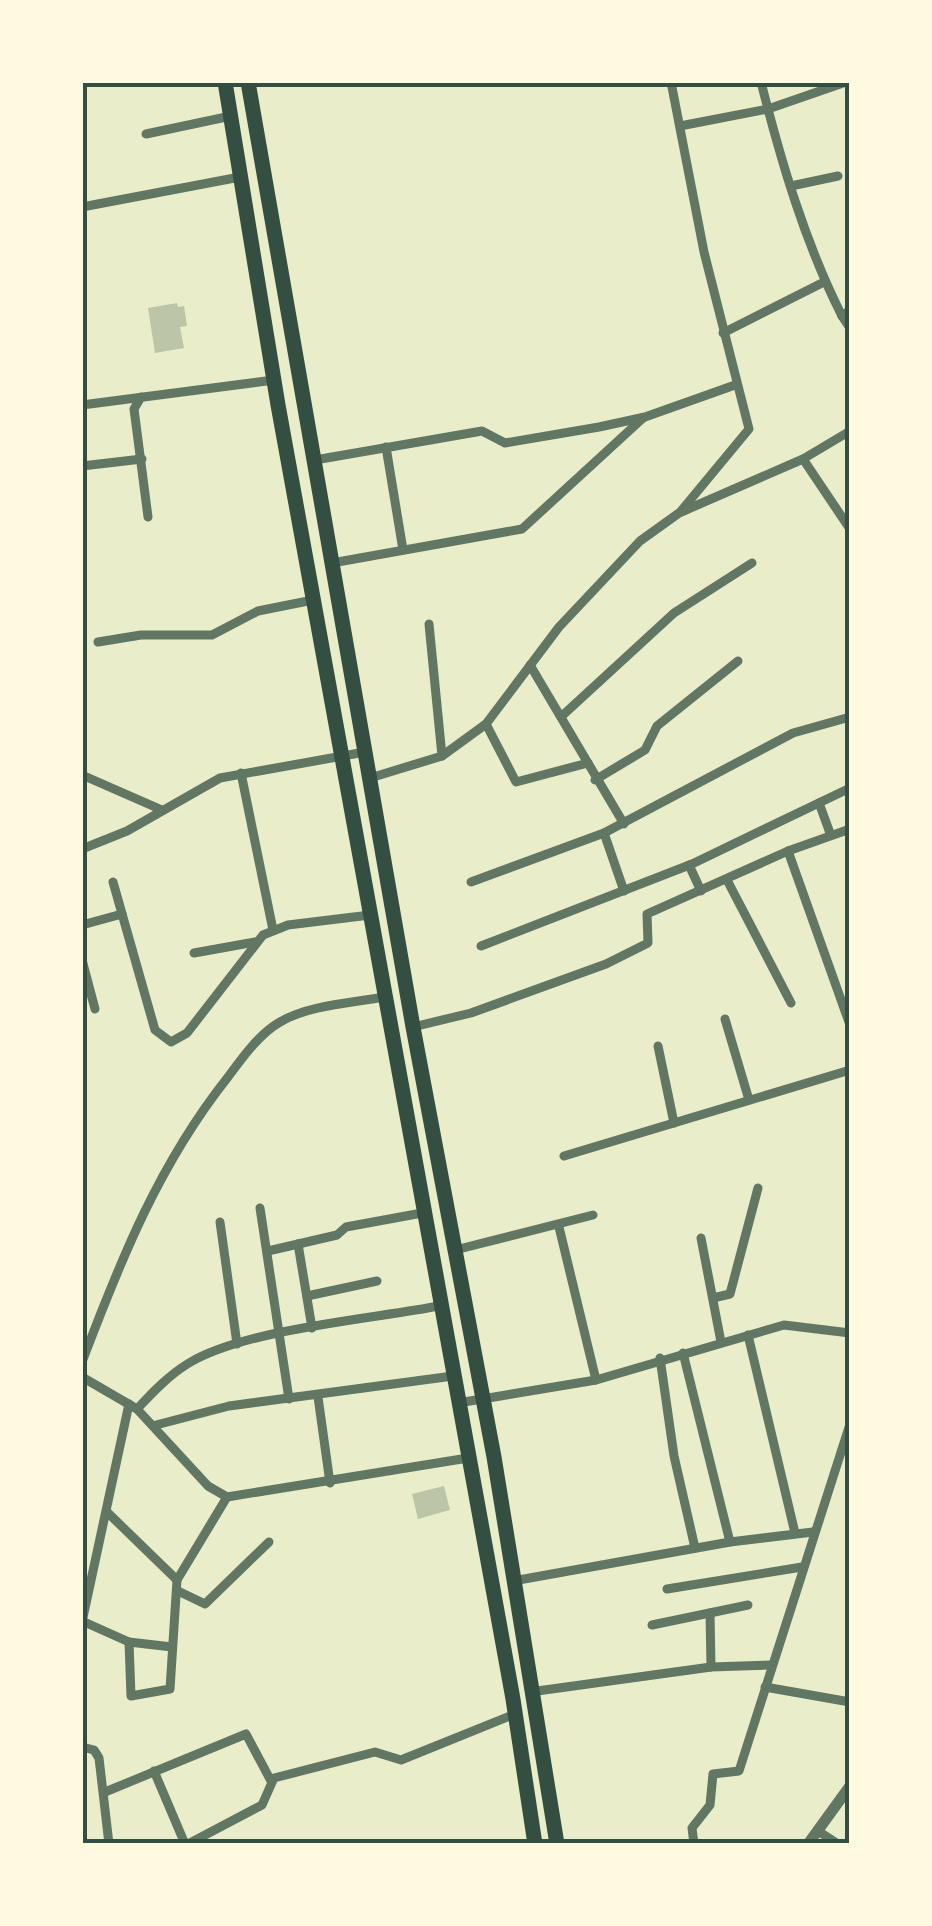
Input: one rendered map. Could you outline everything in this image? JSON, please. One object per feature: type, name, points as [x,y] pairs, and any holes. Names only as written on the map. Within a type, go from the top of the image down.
[{"type":"main road","points":[[225,82],[274,380],[515,1714],[535,1844]]},
{"type":"main road","points":[[248,82],[482,1400],[555,1843]]},
{"type":"main road","points":[[250,233],[274,229]]},
{"type":"street","points":[[370,778],[442,756],[486,724],[610,570],[679,513],[700,484],[747,435],[749,422],[723,333],[671,82]]},
{"type":"street","points":[[761,82],[824,282],[846,313],[850,328]]},
{"type":"street","points":[[680,126],[768,109],[846,82]]},
{"type":"street","points":[[146,134],[230,116]]},
{"type":"street","points":[[791,186],[838,176]]},
{"type":"street","points":[[82,208],[240,177]]},
{"type":"street","points":[[723,333],[824,282]]},
{"type":"street","points":[[82,404],[274,380]]},
{"type":"street","points":[[315,460],[482,431],[505,443],[645,417],[736,385]]},
{"type":"street","points":[[140,397],[134,409],[148,517]]},
{"type":"street","points":[[332,562],[522,529],[645,417]]},
{"type":"street","points":[[679,513],[804,459],[850,431]]},
{"type":"street","points":[[386,447],[404,550]]},
{"type":"street","points":[[82,466],[142,459]]},
{"type":"street","points":[[804,459],[850,530]]},
{"type":"street","points":[[564,715],[674,613],[752,563]]},
{"type":"street","points":[[98,642],[141,635],[212,635],[258,611],[313,600]]},
{"type":"street","points":[[428,624],[442,756]]},
{"type":"street","points":[[595,780],[645,750],[657,726],[738,661]]},
{"type":"street","points":[[530,665],[564,715],[595,780],[624,824]]},
{"type":"street","points":[[471,882],[624,824],[793,734],[850,717]]},
{"type":"street","points":[[486,724],[516,782],[588,763]]},
{"type":"street","points":[[82,849],[127,832],[208,783],[241,773],[365,752]]},
{"type":"street","points":[[241,773],[273,930]]},
{"type":"street","points":[[82,776],[162,810]]},
{"type":"street","points":[[481,946],[689,865],[850,788]]},
{"type":"street","points":[[819,803],[830,833]]},
{"type":"street","points":[[413,1027],[470,1013],[638,950],[650,938],[647,914],[830,833],[850,829]]},
{"type":"street","points":[[604,832],[624,892]]},
{"type":"street","points":[[788,851],[849,1024]]},
{"type":"street","points":[[689,865],[702,890]]},
{"type":"street","points":[[727,880],[790,1003]]},
{"type":"street","points":[[112,882],[154,1030],[166,1041],[187,1033],[255,942],[273,930],[370,915]]},
{"type":"street","points":[[82,925],[122,914]]},
{"type":"street","points":[[194,953],[255,942]]},
{"type":"street","points":[[82,960],[96,1009]]},
{"type":"street","points":[[82,1362],[150,1193],[190,1123],[235,1068],[264,1035],[290,1017],[384,996]]},
{"type":"street","points":[[725,1018],[749,1100]]},
{"type":"street","points":[[658,1046],[674,1123]]},
{"type":"street","points":[[564,1156],[850,1070]]},
{"type":"street","points":[[713,1298],[730,1294],[758,1188]]},
{"type":"street","points":[[260,1208],[283,1333],[290,1399]]},
{"type":"street","points":[[268,1251],[337,1235],[344,1228],[422,1213]]},
{"type":"street","points":[[455,1250],[559,1227],[594,1215]]},
{"type":"street","points":[[220,1222],[237,1344]]},
{"type":"street","points":[[559,1227],[596,1380]]},
{"type":"street","points":[[701,1238],[721,1342]]},
{"type":"street","points":[[298,1244],[312,1328]]},
{"type":"street","points":[[306,1296],[377,1281]]},
{"type":"street","points":[[172,1646],[129,1642],[83,1621],[133,1406],[191,1362],[237,1344],[439,1306]]},
{"type":"street","points":[[458,1404],[596,1380],[660,1358],[796,1324],[850,1333]]},
{"type":"street","points":[[748,1335],[794,1533]]},
{"type":"street","points":[[683,1352],[730,1542]]},
{"type":"street","points":[[660,1358],[674,1456],[695,1548]]},
{"type":"street","points":[[82,1376],[133,1406],[156,1426],[208,1486],[227,1497],[468,1458]]},
{"type":"street","points":[[156,1426],[230,1406],[453,1376]]},
{"type":"street","points":[[318,1397],[330,1482]]},
{"type":"street","points":[[694,1844],[692,1828],[710,1806],[713,1774],[738,1771],[850,1424]]},
{"type":"street","points":[[129,1642],[131,1695],[137,1698],[171,1688],[178,1585],[227,1497]]},
{"type":"street","points":[[107,1512],[178,1585],[205,1604],[269,1542]]},
{"type":"street","points":[[513,1582],[730,1542],[813,1532]]},
{"type":"street","points":[[667,1589],[802,1567]]},
{"type":"street","points":[[652,1625],[748,1605]]},
{"type":"street","points":[[710,1613],[711,1667]]},
{"type":"street","points":[[530,1692],[711,1667],[772,1665]]},
{"type":"street","points":[[765,1687],[850,1702]]},
{"type":"street","points":[[271,1781],[375,1752],[400,1760],[515,1714]]},
{"type":"street","points":[[105,1792],[154,1771],[246,1734],[271,1781],[265,1802],[186,1844],[154,1771]]},
{"type":"street","points":[[82,1747],[97,1753],[109,1844]]},
{"type":"street","points":[[808,1844],[850,1786]]},
{"type":"street","points":[[818,1831],[838,1844]]},
{"type":"building","points":[[177,303],[178,307],[184,306],[187,326],[180,327],[184,348],[155,353],[148,308]]},
{"type":"building","points":[[444,1486],[450,1510],[418,1519],[412,1494]]}]
